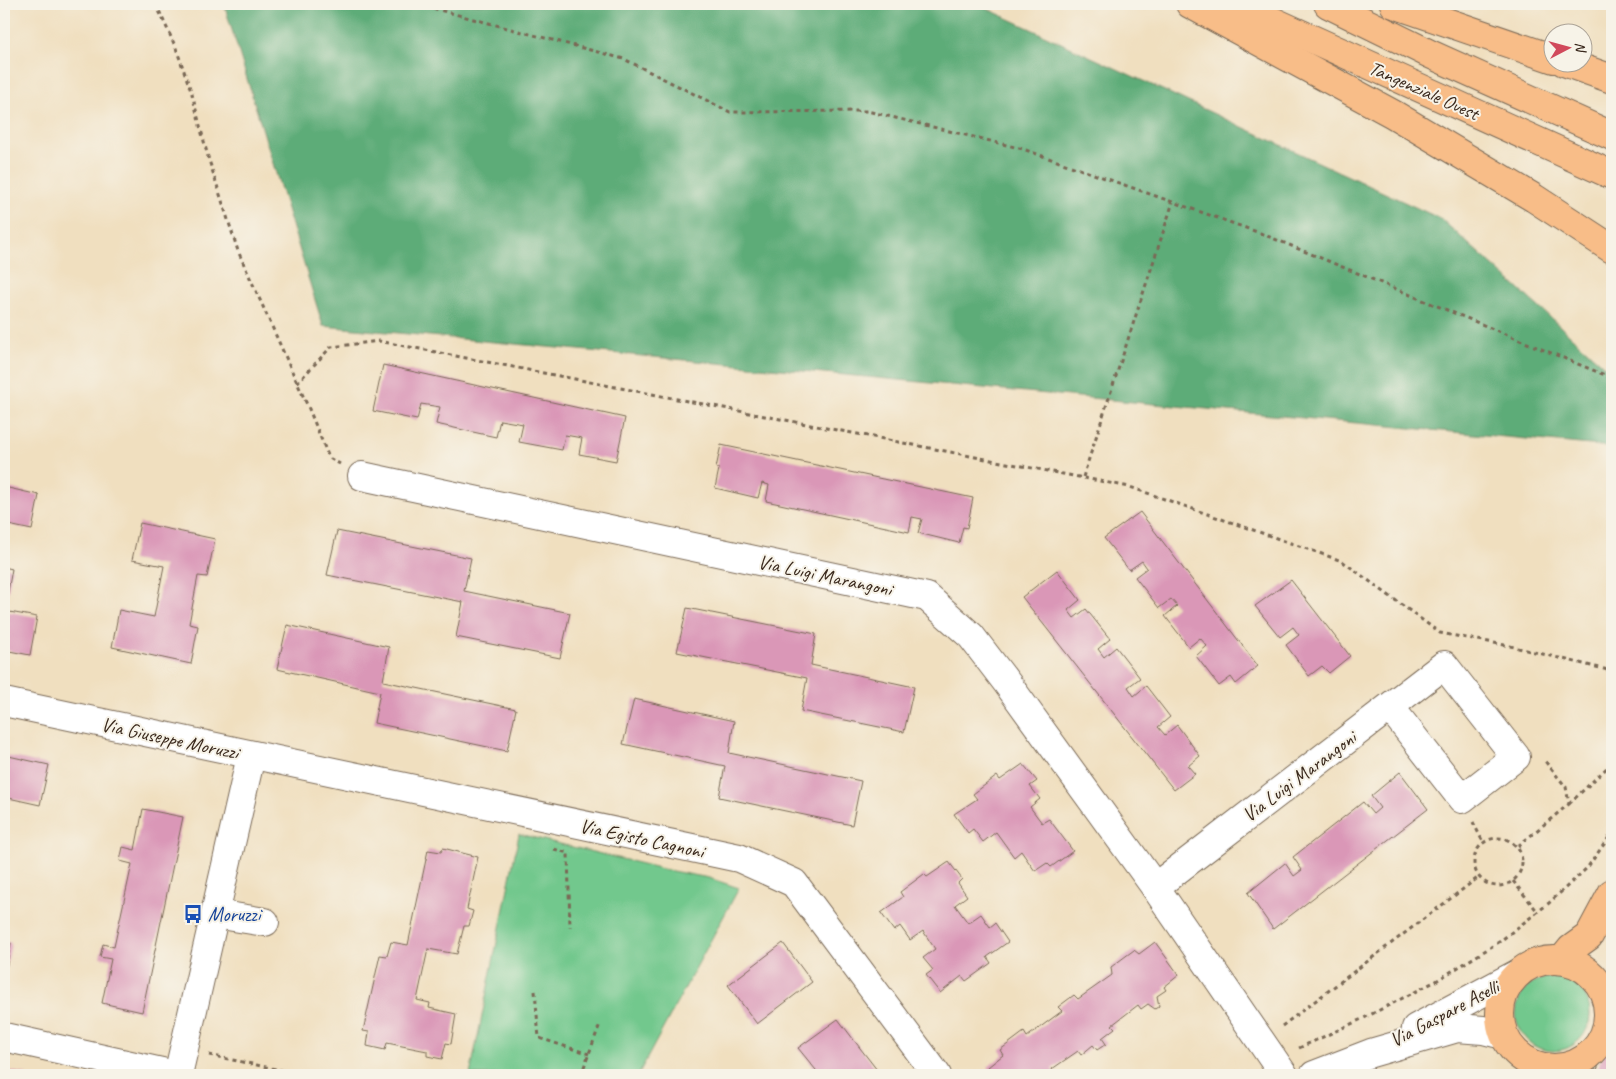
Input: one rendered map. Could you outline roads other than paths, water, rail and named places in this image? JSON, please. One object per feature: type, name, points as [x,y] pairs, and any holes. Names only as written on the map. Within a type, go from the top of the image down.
[{"type":"main road","points":[[1190,4],[1393,114],[1534,198],[1612,249]]},
{"type":"main road","name":"Tangenziale Ovest","points":[[1235,4],[1612,175]]},
{"type":"main road","name":"Tangenziale Ovest","points":[[1328,4],[1430,54],[1612,136]]},
{"type":"main road","points":[[1394,4],[1544,56]]},
{"type":"main road","points":[[1592,72],[1612,79]]},
{"type":"main road","points":[[1562,960],[1571,949],[1589,936],[1612,893]]},
{"type":"main road","points":[[1546,960],[1562,960],[1578,965],[1592,975],[1603,989],[1610,1000],[1608,1024],[1602,1040],[1587,1065],[1573,1064],[1550,1072],[1529,1063],[1514,1052],[1503,1035],[1499,1013],[1504,992],[1517,974],[1530,965],[1546,960]]},
{"type":"street","name":"Via Luigi Marangoni","points":[[362,476],[927,597],[971,636],[1007,683],[1155,887],[1273,1059]]},
{"type":"street","name":"Via Luigi Marangoni","points":[[1155,887],[1390,706],[1444,665],[1516,757],[1462,799],[1390,706]]},
{"type":"street","name":"Via Giuseppe Moruzzi","points":[[4,702],[251,756],[177,1075]]},
{"type":"street","name":"Via Egisto Cagnoni","points":[[251,756],[739,858],[794,883],[937,1075]]},
{"type":"street","points":[[215,914],[266,922]]},
{"type":"street","name":"Via Gaspare Aselli","points":[[1371,1053],[1517,974]]},
{"type":"street","name":"Via Gaspare Aselli","points":[[1314,1075],[1371,1053],[1457,1028],[1483,1030],[1503,1035]]},
{"type":"street","points":[[4,1038],[177,1075]]},
{"type":"place","name":"Moruzzi","points":[[193,914]]}]
